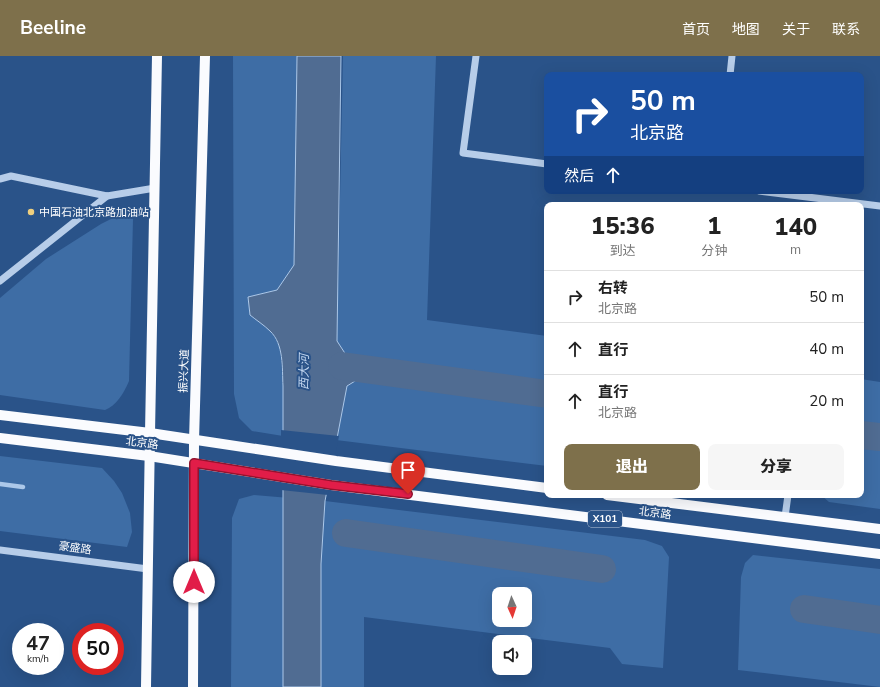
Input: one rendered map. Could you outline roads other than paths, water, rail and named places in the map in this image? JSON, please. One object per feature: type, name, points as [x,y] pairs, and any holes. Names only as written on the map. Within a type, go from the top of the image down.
[{"type":"main road","points":[[146,687],[157,56]]},
{"type":"main road","name":"振兴大道","points":[[193,687],[194,441],[204,56]]},
{"type":"main road","name":"北京路","points":[[0,415],[150,433],[194,441],[336,461],[544,488]]},
{"type":"main road","name":"北京路","points":[[0,438],[149,456],[331,485],[880,554]]},
{"type":"main road","name":"北京路","points":[[631,498],[880,529]]},
{"type":"lane","points":[[476,56],[463,153],[544,164]]},
{"type":"lane","points":[[730,72],[732,56]]},
{"type":"lane","points":[[0,179],[11,176],[107,196],[155,188]]},
{"type":"lane","points":[[777,194],[824,202]]},
{"type":"lane","points":[[0,282],[107,196]]},
{"type":"lane","points":[[864,205],[880,206]]},
{"type":"lane","points":[[785,517],[788,498]]},
{"type":"lane","name":"豪盛路","points":[[0,550],[148,569]]},
{"type":"water","name":"西大河","points":[[297,56],[341,56],[337,341],[350,361],[381,365],[379,371],[360,378],[347,386],[325,501],[321,564],[321,687],[283,687],[282,364],[280,349],[275,336],[250,315],[248,297],[277,290],[294,265]]},
{"type":"waterway","points":[[342,366],[544,394]]},
{"type":"waterway","points":[[864,435],[880,437]]},
{"type":"waterway","points":[[0,484],[23,487]]},
{"type":"waterway","points":[[346,533],[602,569]]},
{"type":"waterway","points":[[804,609],[880,620]]},
{"type":"place","name":"中国石油北京路加油站","points":[[31,212]]}]
